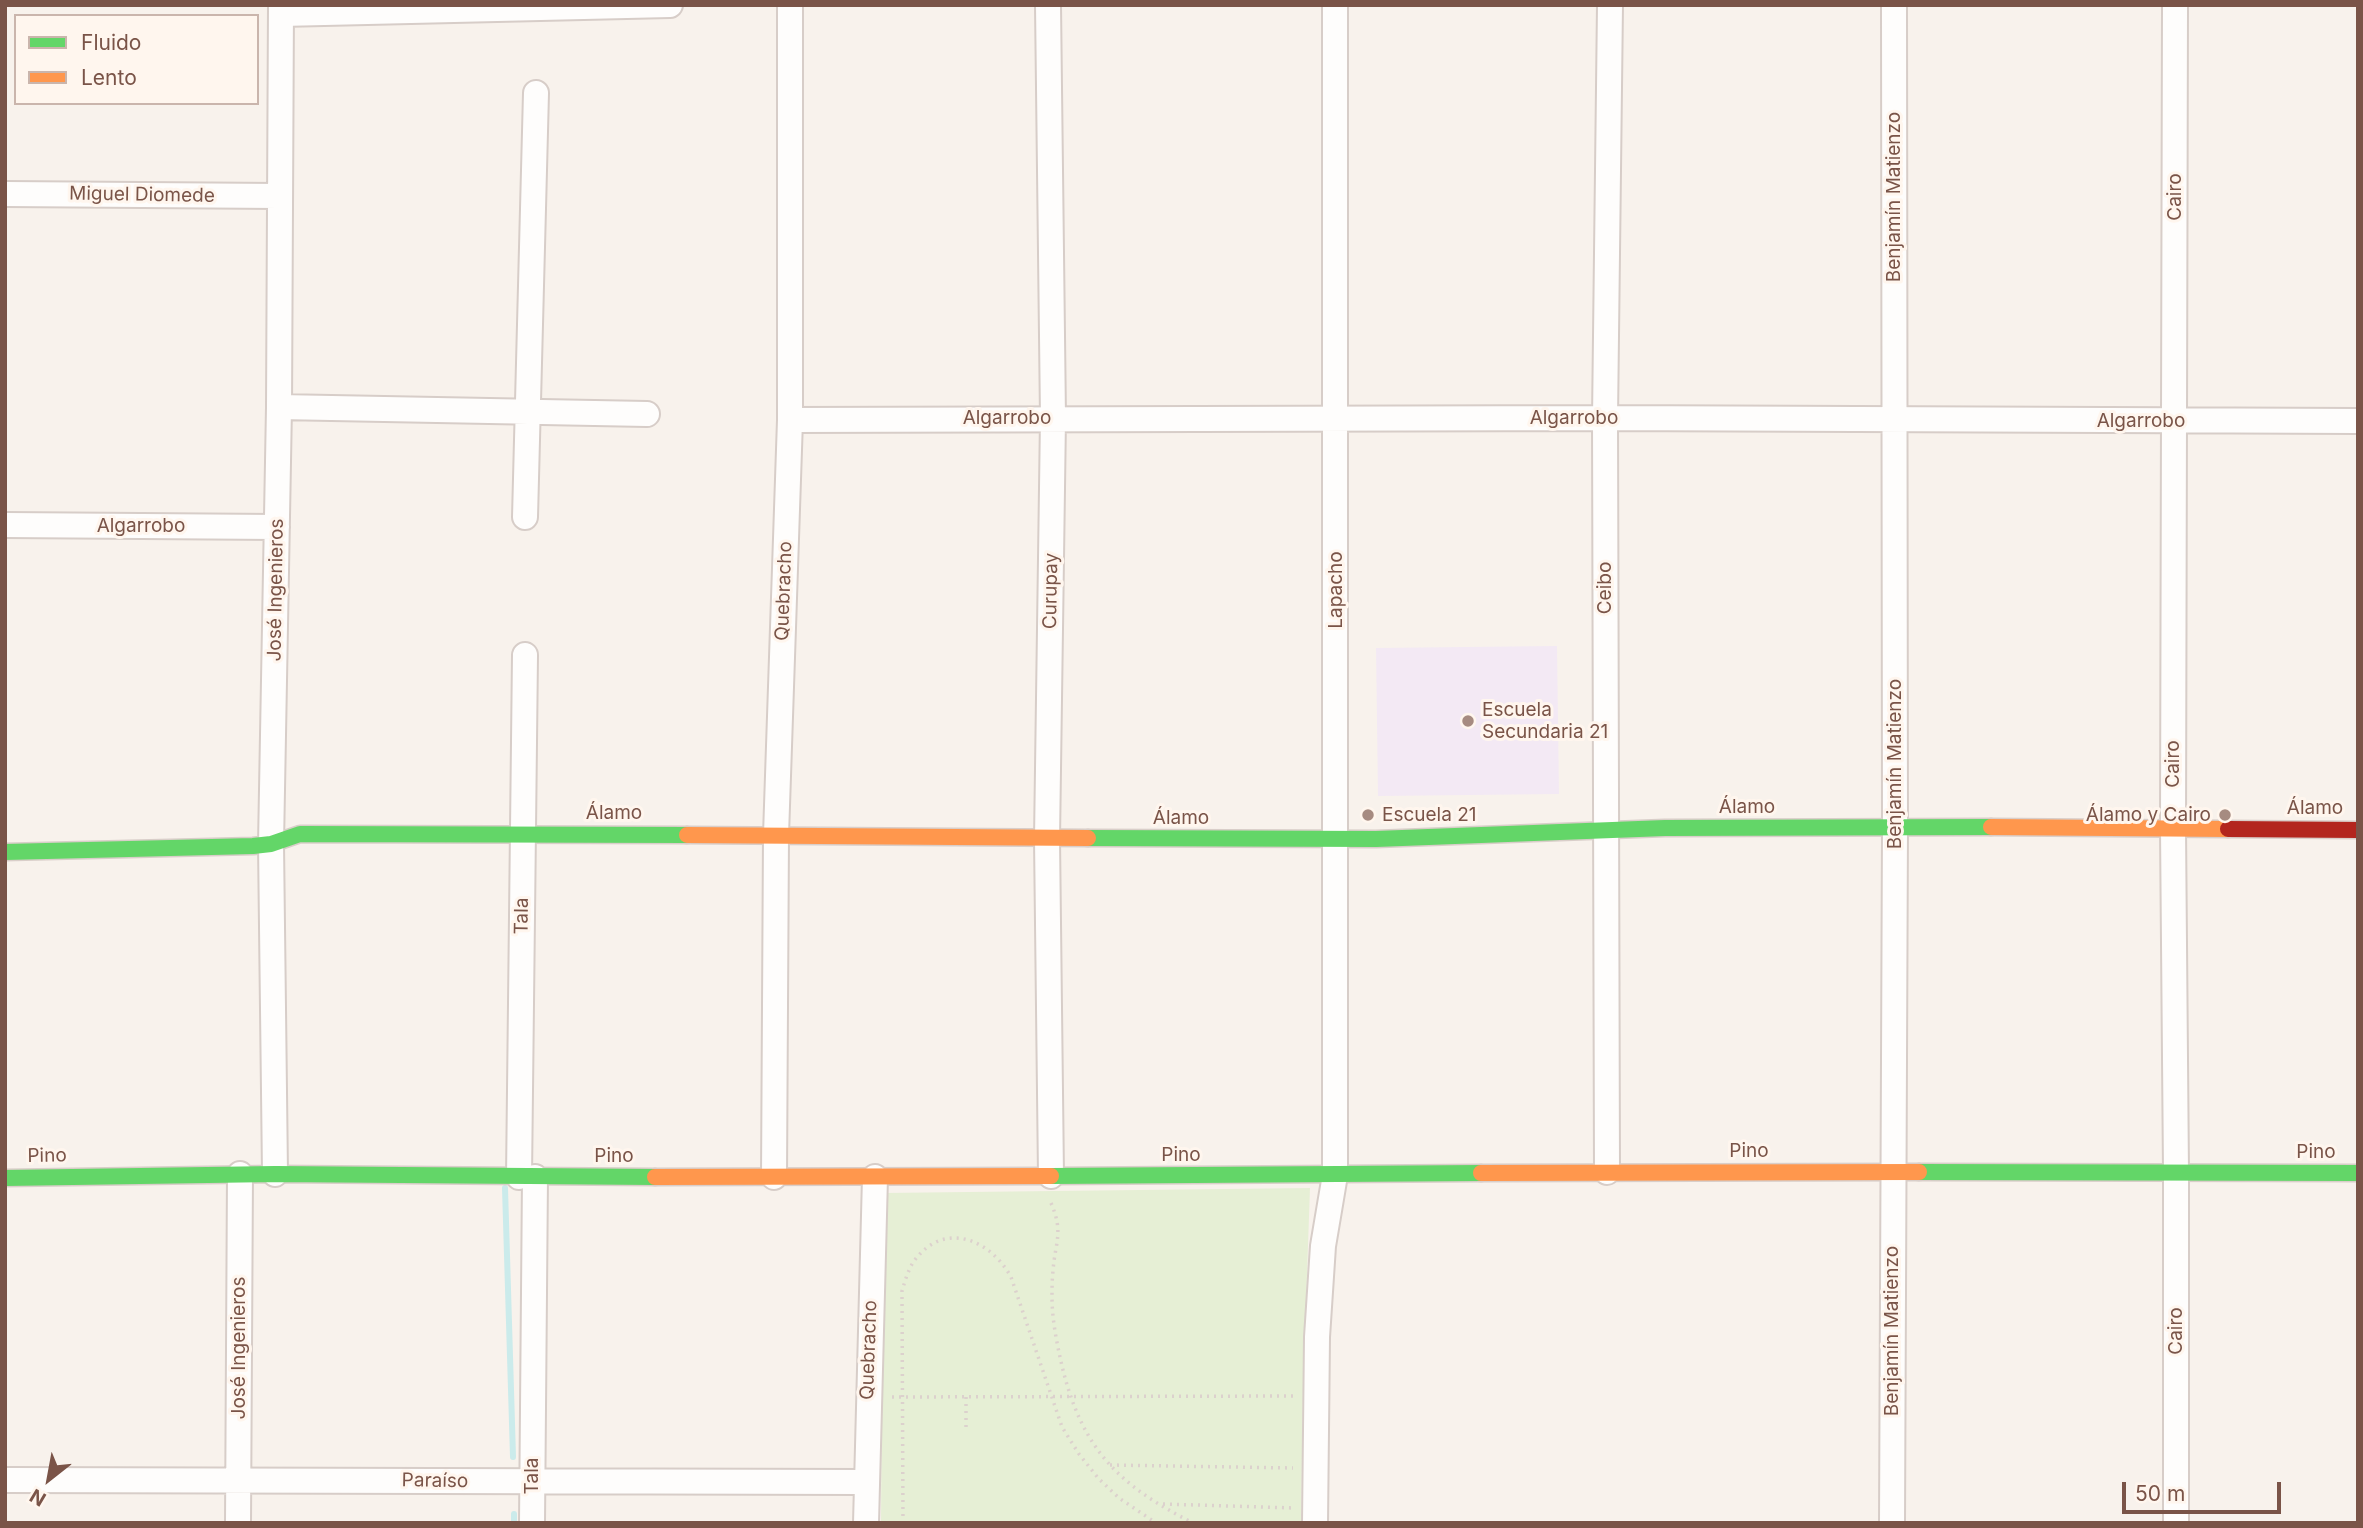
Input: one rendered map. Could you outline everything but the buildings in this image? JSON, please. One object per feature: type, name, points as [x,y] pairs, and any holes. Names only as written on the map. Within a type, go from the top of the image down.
[{"type":"street","points":[[281,10],[670,5]]},
{"type":"street","name":"Quebracho","points":[[774,1177],[775,835],[790,420],[790,5]]},
{"type":"street","name":"Curupay","points":[[1043,1176],[1053,418],[1048,5]]},
{"type":"street","name":"Lapacho","points":[[1315,1516],[1317,1337],[1323,1246],[1335,1175],[1335,5]]},
{"type":"street","name":"Ceibo","points":[[1606,1172],[1605,418],[1610,5]]},
{"type":"street","name":"Benjamín Matienzo","points":[[1892,1523],[1894,5]]},
{"type":"street","name":"Cairo","points":[[2175,5],[2173,829],[2176,1523]]},
{"type":"street","name":"José Ingenieros","points":[[275,1174],[271,844],[279,407],[281,10]]},
{"type":"street","points":[[525,517],[536,93]]},
{"type":"street","name":"Miguel Diomede","points":[[5,194],[279,196]]},
{"type":"street","points":[[279,407],[647,414]]},
{"type":"street","name":"Algarrobo","points":[[790,420],[1605,418],[2358,421]]},
{"type":"street","name":"Algarrobo","points":[[5,526],[277,527]]},
{"type":"street","name":"Tala","points":[[524,654],[523,834],[532,1523]]},
{"type":"street","name":"Álamo","points":[[5,852],[271,844],[300,834],[775,835],[1047,839],[1335,838],[1657,828],[2358,830]]},
{"type":"street","name":"Pino","points":[[5,1178],[240,1174],[875,1177],[1606,1172],[2358,1173]]},
{"type":"street","name":"José Ingenieros","points":[[238,1523],[240,1174]]},
{"type":"street","name":"Quebracho","points":[[866,1523],[875,1177]]},
{"type":"street","name":"Paraíso","points":[[5,1480],[866,1482]]},
{"type":"path","points":[[1043,1176],[1058,1225],[1059,1240],[1053,1269],[1052,1306],[1057,1346],[1079,1420],[1094,1448],[1110,1465],[1146,1495],[1193,1523]]},
{"type":"path","points":[[903,1523],[902,1291],[914,1261],[925,1250],[950,1238],[978,1243],[992,1251],[1003,1263],[1011,1277],[1062,1427],[1098,1478],[1119,1498],[1156,1523]]},
{"type":"path","points":[[868,1397],[1317,1396]]},
{"type":"path","points":[[966,1397],[966,1431]]},
{"type":"path","points":[[1110,1465],[1316,1468]]},
{"type":"path","points":[[1160,1504],[1315,1516]]},
{"type":"shaded area","name":"Escuela Secundaria 21","points":[[1557,646],[1559,794],[1378,796],[1376,648]]},
{"type":"green space","points":[[1310,1188],[1301,1523],[881,1523],[883,1193]]},
{"type":"waterway","points":[[505,1188],[513,1457]]},
{"type":"waterway","points":[[514,1514],[514,1523]]},
{"type":"traffic: fast","points":[[1088,838],[1376,839],[1665,828],[1991,827]]},
{"type":"traffic: fast","points":[[5,852],[253,846],[271,844],[300,834],[687,835]]},
{"type":"traffic: fast","points":[[1919,1172],[2358,1173]]},
{"type":"traffic: fast","points":[[1051,1176],[1481,1173]]},
{"type":"traffic: fast","points":[[5,1178],[275,1174],[655,1177]]},
{"type":"traffic: slow","points":[[1991,827],[2228,829]]},
{"type":"traffic: slow","points":[[687,835],[1088,838]]},
{"type":"traffic: slow","points":[[1481,1173],[1919,1172]]},
{"type":"traffic: slow","points":[[655,1177],[1051,1176]]},
{"type":"traffic: jam","points":[[2228,829],[2358,830]]},
{"type":"place","name":"Escuela Secundaria 21","points":[[1468,721]]},
{"type":"place","name":"Escuela 21","points":[[1368,815]]},
{"type":"place","name":"Álamo y Cairo","points":[[2225,815]]}]
